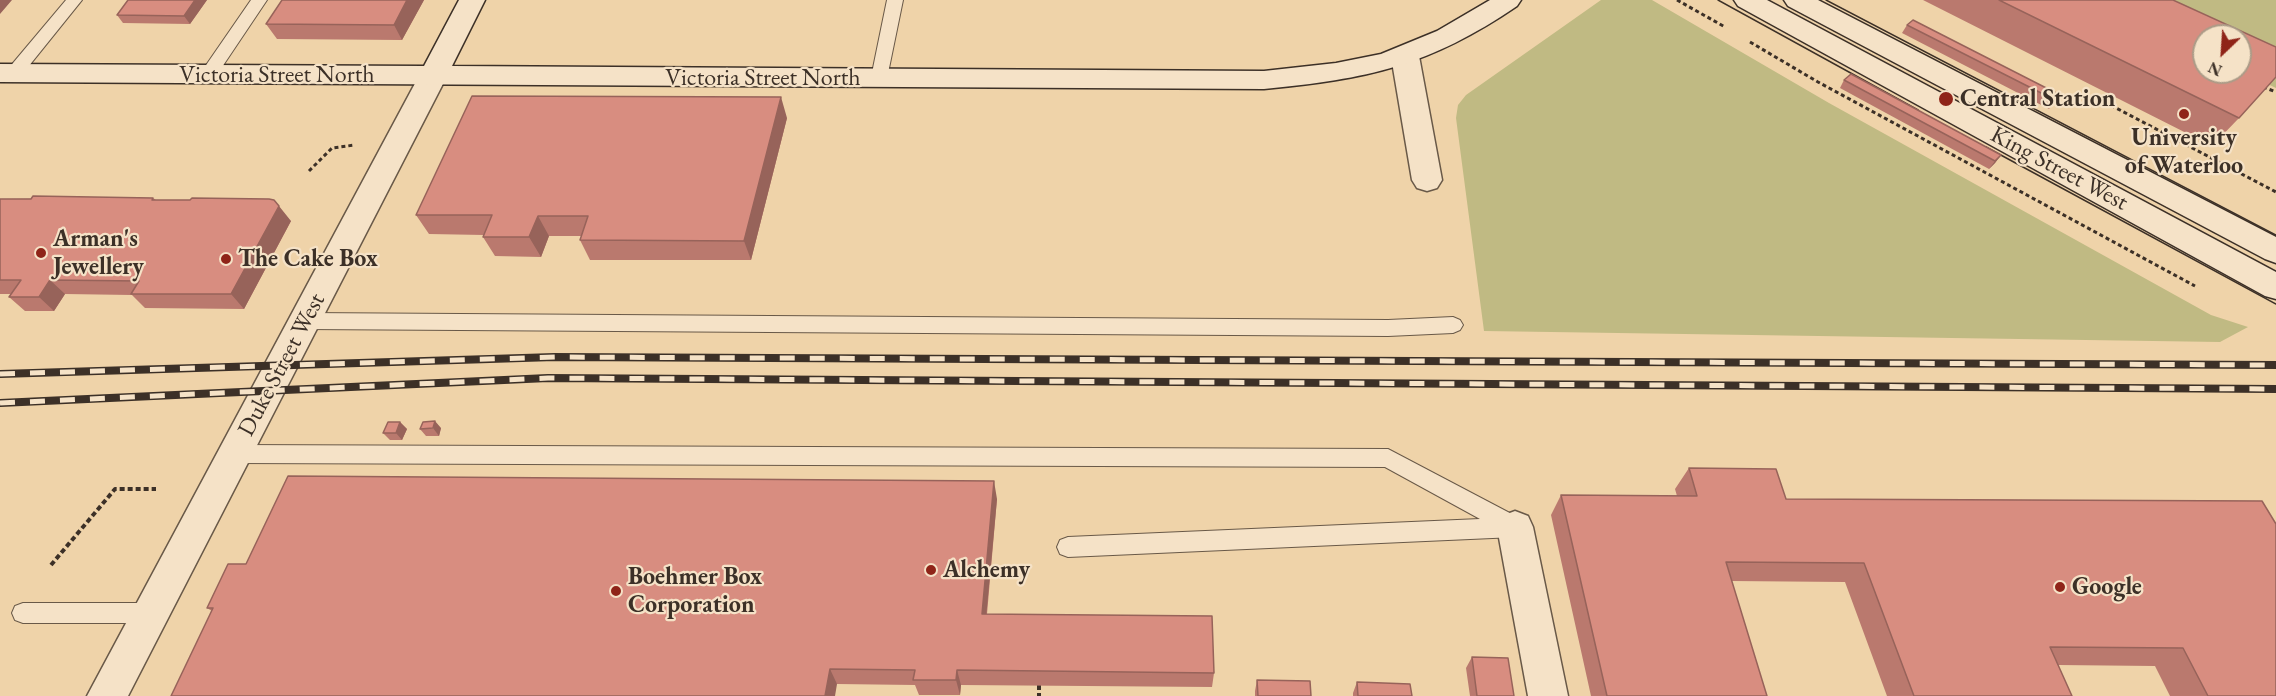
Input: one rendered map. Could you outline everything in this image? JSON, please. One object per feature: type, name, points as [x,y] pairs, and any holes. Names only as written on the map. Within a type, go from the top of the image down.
[{"type":"main road","name":"Duke Street West","points":[[107,696],[306,321],[472,0]]},
{"type":"main road","name":"Victoria Street North","points":[[7,73],[1264,80],[1347,71],[1405,56],[1468,27],[1508,0]]},
{"type":"main road","name":"King Street West","points":[[1747,0],[2276,286]]},
{"type":"main road","name":"King Street West","points":[[1797,0],[2276,251]]},
{"type":"main road","points":[[1405,56],[1427,180]]},
{"type":"main road","points":[[1515,527],[1548,696]]},
{"type":"lane","points":[[7,73],[74,0]]},
{"type":"lane","points":[[208,75],[259,0]]},
{"type":"lane","points":[[879,78],[895,0]]},
{"type":"lane","points":[[306,321],[1376,328],[1453,325]]},
{"type":"lane","points":[[235,454],[1388,458],[1515,527]]},
{"type":"lane","points":[[1068,547],[1515,527]]},
{"type":"lane","points":[[22,613],[151,613]]},
{"type":"path","points":[[1677,0],[1730,30]]},
{"type":"path","points":[[1750,42],[1818,82],[2197,287]]},
{"type":"path","points":[[2261,86],[2276,92]]},
{"type":"path","points":[[2064,104],[2082,95],[2099,99],[2276,192]]},
{"type":"path","points":[[309,171],[332,148],[356,145]]},
{"type":"path","points":[[51,565],[115,489],[156,489]]},
{"type":"path","points":[[1039,685],[1039,696]]},
{"type":"shaded area","points":[[1601,0],[1652,0],[1829,103],[2211,315],[2248,327],[2220,342],[1484,331],[1456,118],[1458,105],[1466,95]]},
{"type":"shaded area","points":[[2090,0],[2276,0],[2276,88],[2252,77],[2252,24],[2192,24],[2192,32]]},
{"type":"building","points":[[128,0],[195,0],[184,16],[117,15]]},
{"type":"building","points":[[282,0],[407,0],[394,25],[266,24]]},
{"type":"building","points":[[1999,0],[2173,0],[2226,24],[2192,24],[2192,84],[2252,84],[2252,36],[2276,47],[2276,77],[2239,118]]},
{"type":"building","points":[[1913,20],[2060,95],[2055,100],[1907,25]]},
{"type":"building","points":[[1851,74],[2001,155],[1995,161],[1844,80]]},
{"type":"building","points":[[472,96],[781,97],[744,241],[580,240],[588,216],[538,216],[529,237],[483,237],[492,215],[416,215]]},
{"type":"building","points":[[33,196],[153,198],[152,200],[269,199],[274,200],[279,206],[231,294],[131,294],[139,281],[50,280],[39,297],[9,297],[21,280],[0,280],[0,199],[31,199]]},
{"type":"building","points":[[435,421],[433,428],[420,429],[423,422]]},
{"type":"building","points":[[388,422],[400,422],[396,433],[383,433]]},
{"type":"building","name":"Google","points":[[1689,468],[1776,469],[1786,499],[2262,501],[2276,524],[2276,696],[2208,696],[2183,648],[2050,647],[2072,696],[1914,696],[1864,563],[1726,562],[1767,696],[1607,696],[1561,495],[1697,496]]},
{"type":"building","name":"Boehmer Box Corporation","points":[[288,476],[994,481],[982,614],[1212,616],[1214,673],[957,670],[956,680],[913,680],[915,670],[830,669],[825,696],[171,696],[213,608],[207,608],[228,564],[246,564]]},
{"type":"building","points":[[1472,657],[1508,658],[1514,696],[1477,696]]},
{"type":"building","points":[[1257,680],[1310,681],[1311,696],[1258,696]]},
{"type":"building","points":[[1357,682],[1410,684],[1412,696],[1358,696]]},
{"type":"tram line","points":[[1718,0],[1918,110]]},
{"type":"tram line","points":[[1826,0],[2276,235]]},
{"type":"tram line","points":[[1986,147],[2276,304]]},
{"type":"railway","points":[[0,374],[555,357],[2276,365]]},
{"type":"railway","points":[[0,403],[548,378],[2276,389]]},
{"type":"place","name":"Central Station","points":[[1946,99]]},
{"type":"place","name":"University of Waterloo","points":[[2184,114]]},
{"type":"place","name":"Arman's Jewellery","points":[[41,253]]},
{"type":"place","name":"The Cake Box","points":[[226,259]]},
{"type":"place","name":"Alchemy","points":[[931,570]]},
{"type":"place","name":"Google","points":[[2060,587]]},
{"type":"place","name":"Boehmer Box Corporation","points":[[616,591]]}]
